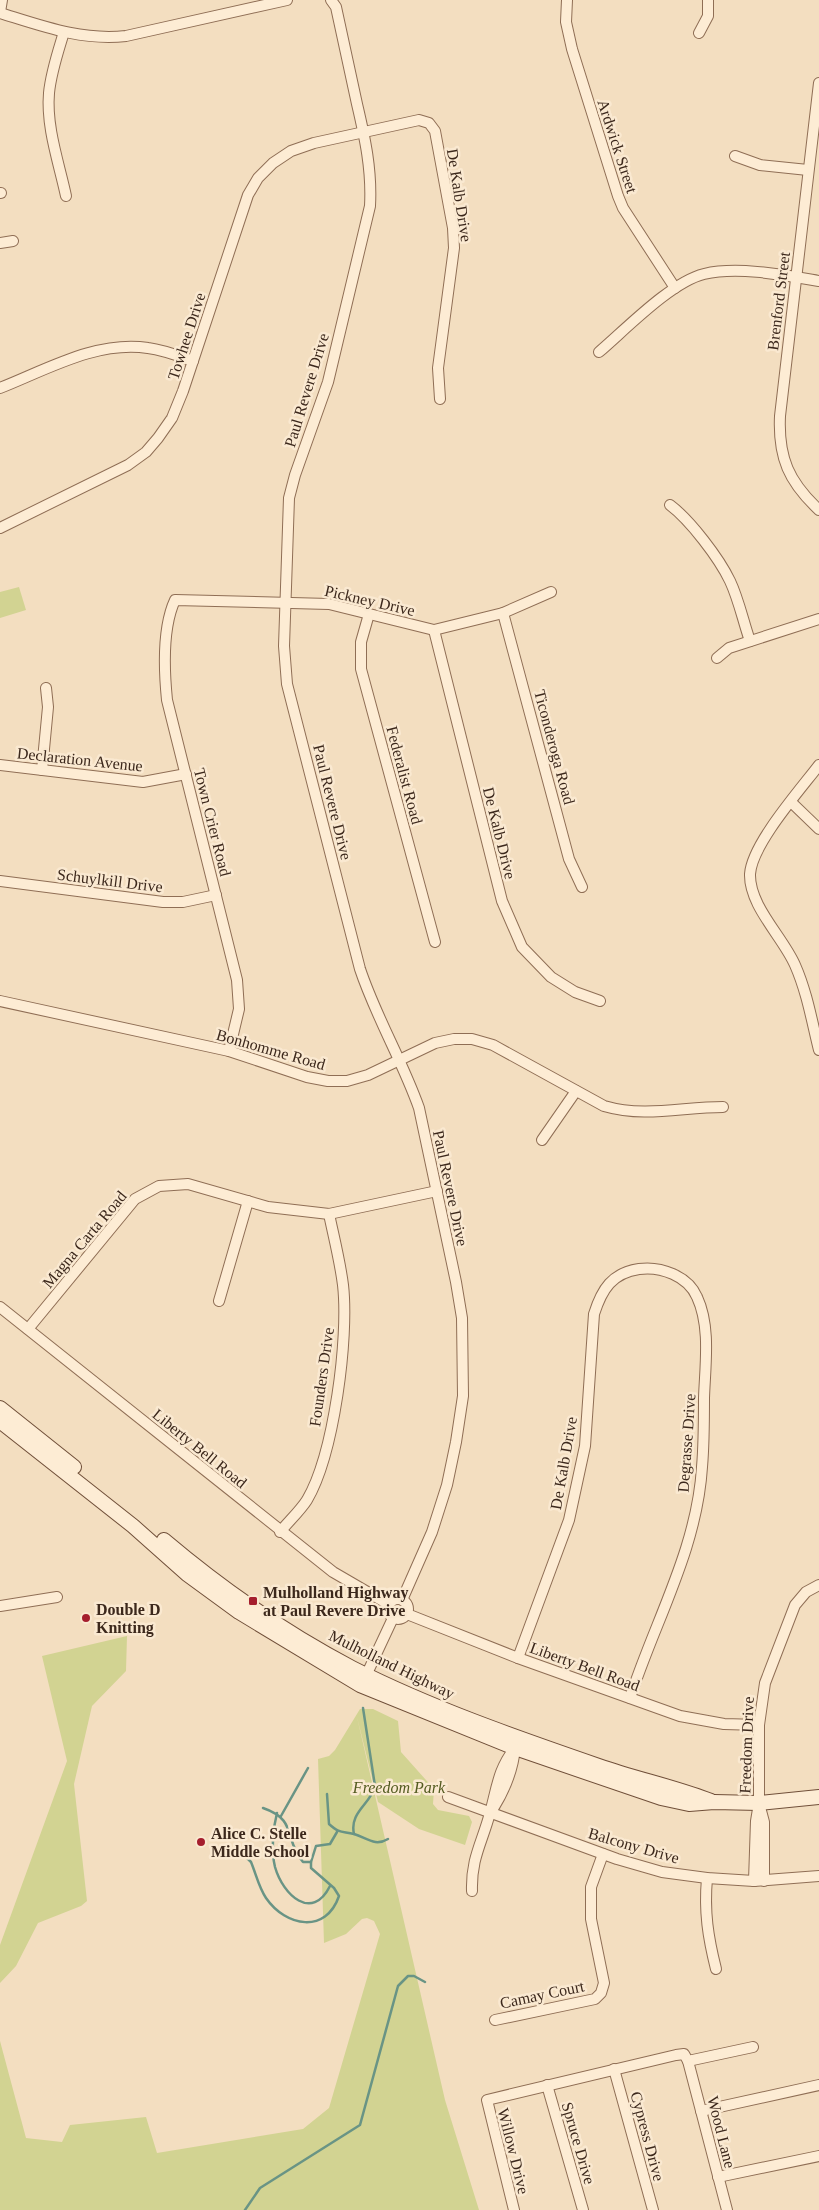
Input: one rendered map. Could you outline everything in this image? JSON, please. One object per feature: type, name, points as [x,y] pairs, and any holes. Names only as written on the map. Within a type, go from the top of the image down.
[{"type":"main road","name":"Mulholland Highway","points":[[0,1408],[193,1564],[244,1602],[295,1636],[365,1677],[517,1743]]},
{"type":"main road","name":"Mulholland Highway","points":[[0,1420],[133,1526],[187,1574],[265,1629],[360,1685],[517,1743],[691,1793],[714,1802],[759,1803],[819,1797]]},
{"type":"street","points":[[2,0],[0,12],[64,32],[93,38],[126,36],[287,0]]},
{"type":"street","name":"Paul Revere Drive","points":[[332,0],[336,7],[370,166],[370,206],[328,382],[294,475],[289,498],[284,646],[287,684],[360,969],[370,998],[419,1108],[462,1318],[463,1396],[456,1442],[447,1484],[432,1532],[402,1600]]},
{"type":"street","name":"Ardwick Street","points":[[567,0],[566,22],[572,49],[618,196],[623,208],[675,288]]},
{"type":"street","points":[[699,33],[708,16],[708,0]]},
{"type":"street","points":[[64,32],[54,64],[49,93],[49,107],[52,133],[66,196]]},
{"type":"street","name":"Brenford Street","points":[[819,83],[780,416],[779,441],[793,479],[802,494],[819,510]]},
{"type":"street","name":"De Kalb Drive","points":[[363,132],[420,120],[429,124],[435,132],[453,228],[454,248],[438,368],[440,399]]},
{"type":"street","name":"Towhee Drive","points":[[0,528],[113,474],[146,452],[172,418],[248,195],[258,178],[273,163],[291,151],[363,132]]},
{"type":"street","points":[[735,156],[760,165],[808,170]]},
{"type":"street","points":[[0,244],[13,241]]},
{"type":"street","points":[[599,352],[675,288],[703,274],[736,271],[819,281]]},
{"type":"street","points":[[0,388],[89,353],[108,349],[147,348],[193,361]]},
{"type":"street","points":[[670,506],[684,516],[725,572],[731,583],[750,641]]},
{"type":"street","name":"Pickney Drive","points":[[175,600],[329,604],[434,630],[503,613],[551,592]]},
{"type":"street","name":"Town Crier Road","points":[[175,600],[172,606],[165,645],[164,674],[167,700],[240,994],[239,1009],[229,1051]]},
{"type":"street","name":"Ticonderoga Road","points":[[503,613],[570,859],[582,886]]},
{"type":"street","name":"Federalist Road","points":[[369,614],[361,642],[362,669],[435,942]]},
{"type":"street","points":[[717,658],[730,648],[819,619]]},
{"type":"street","name":"De Kalb Drive","points":[[434,630],[502,901],[522,947],[552,977],[575,992],[600,1001]]},
{"type":"street","points":[[42,770],[48,707],[46,688]]},
{"type":"street","name":"Declaration Avenue","points":[[0,765],[143,782],[186,774]]},
{"type":"street","points":[[819,765],[757,850],[750,874],[756,901],[794,963],[803,984],[819,1050]]},
{"type":"street","points":[[791,802],[819,829]]},
{"type":"street","name":"Schuylkill Drive","points":[[0,881],[163,902],[183,902],[216,895]]},
{"type":"street","name":"Bonhomme Road","points":[[0,1001],[229,1051],[306,1077],[328,1081],[347,1081],[368,1075],[435,1043],[454,1039],[472,1039],[494,1045],[576,1092],[604,1106],[624,1112],[645,1113],[696,1107],[723,1107]]},
{"type":"street","points":[[542,1140],[576,1092]]},
{"type":"street","name":"Magna Carta Road","points":[[28,1329],[135,1199],[159,1186],[188,1184],[268,1207],[329,1214],[437,1191]]},
{"type":"street","points":[[219,1301],[248,1202]]},
{"type":"street","name":"Founders Drive","points":[[280,1532],[306,1502],[318,1479],[334,1414],[341,1362],[344,1304],[340,1264],[329,1214]]},
{"type":"street","name":"De Kalb Drive","points":[[518,1658],[568,1520],[585,1446],[594,1314],[601,1294],[612,1280],[630,1270],[651,1268]]},
{"type":"street","name":"Degrasse Drive","points":[[630,1698],[680,1565],[695,1517],[702,1468],[706,1340],[702,1313],[696,1295],[683,1280],[666,1271],[651,1268]]},
{"type":"street","name":"Liberty Bell Road","points":[[0,1307],[280,1532],[333,1572],[388,1604]]},
{"type":"street","name":"Freedom Drive","points":[[759,1881],[756,1821],[759,1803],[759,1726],[764,1683],[795,1605],[806,1592],[819,1585]]},
{"type":"street","points":[[0,1606],[57,1597]]},
{"type":"street","points":[[393,1600],[402,1600],[408,1608],[407,1614],[399,1619],[393,1618],[388,1611],[388,1604],[393,1600]]},
{"type":"street","name":"Liberty Bell Road","points":[[407,1614],[518,1658],[680,1716],[724,1724],[759,1726]]},
{"type":"street","points":[[365,1677],[393,1618]]},
{"type":"street","points":[[472,1891],[471,1872],[474,1857],[491,1812],[497,1782],[506,1759],[517,1743]]},
{"type":"street","name":"Balcony Drive","points":[[448,1797],[603,1854],[662,1872],[707,1878],[759,1881],[819,1876]]},
{"type":"street","name":"Camay Court","points":[[495,2020],[595,1999],[601,1993],[604,1984],[591,1919],[591,1887],[603,1854]]},
{"type":"street","points":[[707,1878],[706,1922],[716,1969]]},
{"type":"street","points":[[547,2085],[676,2055],[684,2054],[688,2061],[752,2047]]},
{"type":"street","name":"Wood Lane","points":[[688,2061],[727,2210]]},
{"type":"street","name":"Cypress Drive","points":[[614,2069],[653,2210]]},
{"type":"street","name":"Willow Drive","points":[[514,2210],[487,2100],[547,2085]]},
{"type":"street","name":"Spruce Drive","points":[[547,2085],[583,2210]]},
{"type":"street","points":[[701,2111],[819,2085]]},
{"type":"street","points":[[718,2177],[819,2156]]},
{"type":"green space","points":[[19,587],[26,610],[0,618],[0,592]]},
{"type":"green space","points":[[127,1636],[126,1671],[92,1706],[74,1784],[87,1901],[81,1906],[38,1923],[16,1966],[0,1983],[0,1945],[67,1761],[42,1656]]},
{"type":"green space","name":"Freedom Park","points":[[360,1709],[373,1709],[398,1721],[401,1752],[434,1789],[433,1804],[438,1810],[469,1816],[472,1822],[465,1845],[419,1829],[378,1802],[357,1717],[445,2100],[479,2210],[0,2210],[0,2041],[26,2138],[62,2142],[70,2125],[146,2117],[157,2153],[303,2129],[329,2108],[380,1934],[374,1921],[367,1918],[362,1919],[346,1934],[324,1943],[318,1759],[329,1756],[335,1750]]},
{"type":"waterway","points":[[354,1834],[353,1826],[357,1814],[373,1792],[375,1786],[363,1708]]},
{"type":"waterway","points":[[281,1816],[308,1768]]},
{"type":"waterway","points":[[327,1794],[329,1824],[333,1827],[339,1831],[354,1834],[375,1842],[388,1839]]},
{"type":"waterway","points":[[263,1808],[281,1818],[286,1824],[293,1845],[303,1862],[311,1862]]},
{"type":"waterway","points":[[277,1813],[273,1854],[275,1867],[284,1887],[291,1895],[307,1903],[315,1902],[323,1897],[330,1886]]},
{"type":"waterway","points":[[247,1858],[251,1862],[266,1898],[274,1908],[294,1920],[315,1921],[325,1916],[333,1908],[339,1896],[334,1888],[311,1868],[311,1862],[316,1846],[330,1844],[337,1832]]},
{"type":"waterway","points":[[245,2210],[260,2188],[360,2125],[398,1986],[408,1976],[414,1976],[425,1982]]},
{"type":"place","name":"Mulholland Highway at Paul Revere Drive","points":[[253,1601]]},
{"type":"place","name":"Double D Knitting","points":[[86,1618]]},
{"type":"place","name":"Alice C. Stelle Middle School","points":[[201,1842]]}]
